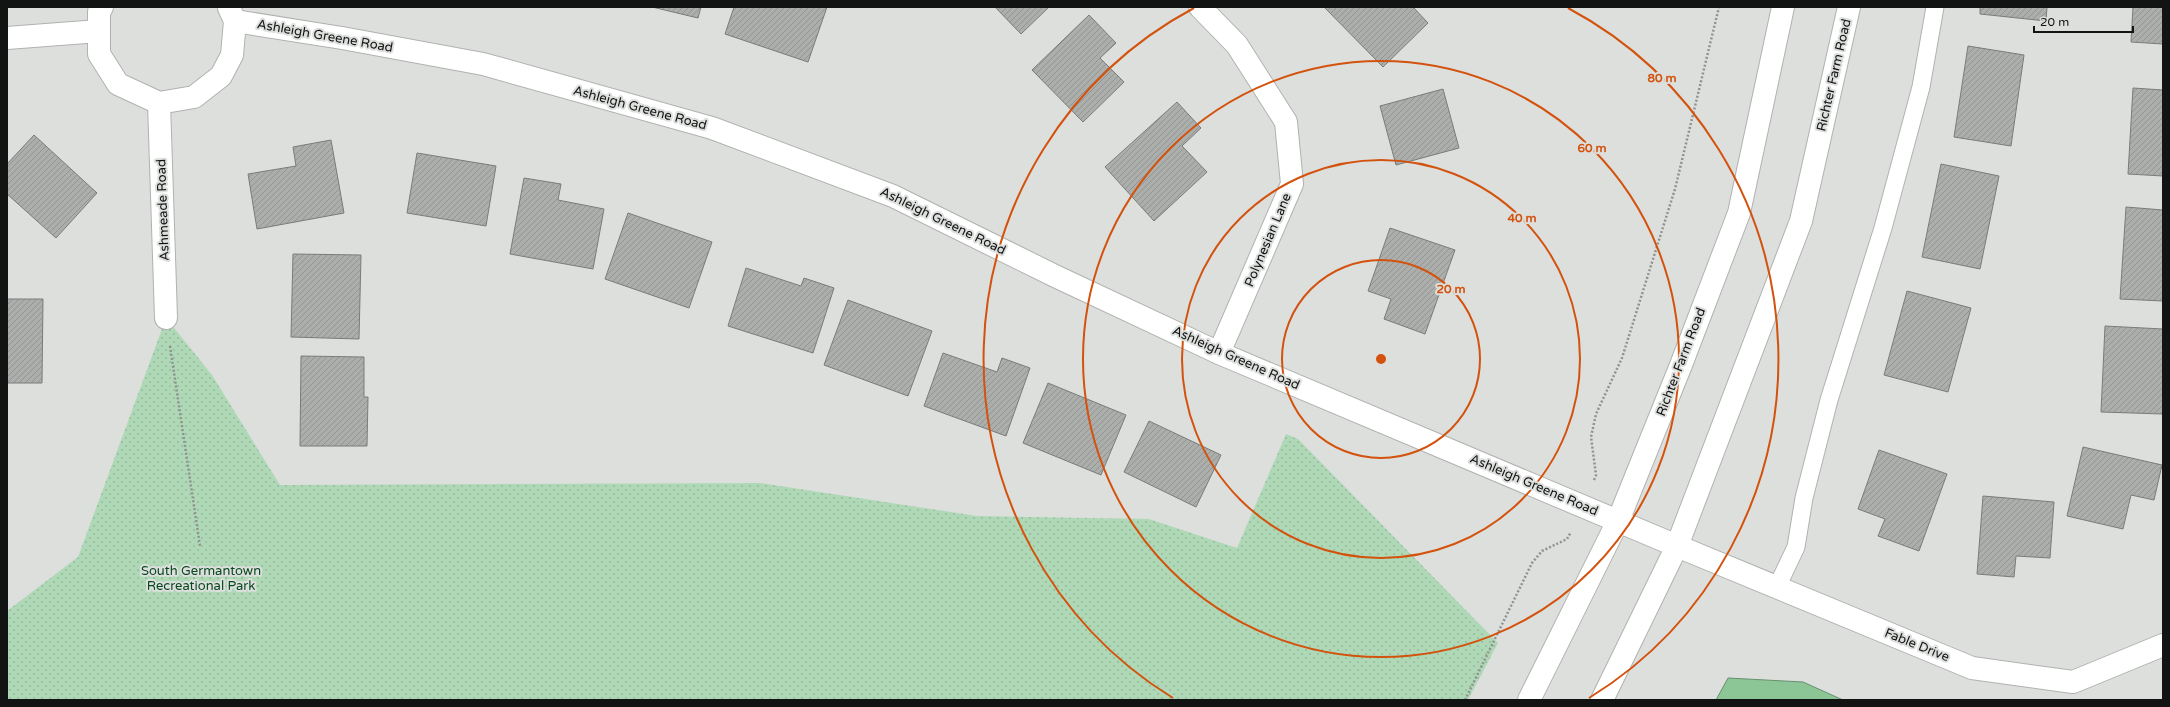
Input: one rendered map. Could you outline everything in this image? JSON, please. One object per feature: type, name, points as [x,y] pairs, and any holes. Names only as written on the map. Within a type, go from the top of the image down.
[{"type":"street","points":[[102,7],[99,12],[99,54],[118,84],[159,103],[194,97],[221,76],[232,55],[232,14]]},
{"type":"street","name":"Polynesian Lane","points":[[1200,7],[1237,46],[1286,122],[1292,184],[1220,353]]},
{"type":"street","name":"Richter Farm Road","points":[[1529,700],[1618,521],[1681,365],[1739,213],[1783,7]]},
{"type":"street","name":"Richter Farm Road","points":[[1602,700],[1677,546],[1801,221],[1849,7]]},
{"type":"street","name":"Ashleigh Greene Road","points":[[232,14],[342,38],[483,64],[712,128],[893,196],[1055,276],[1220,353],[1677,546]]},
{"type":"street","points":[[7,38],[99,31]]},
{"type":"street","name":"Ashmeade Road","points":[[159,103],[166,318]]},
{"type":"street","name":"Fable Drive","points":[[1677,546],[1972,668],[2073,682],[2163,645]]},
{"type":"lane","points":[[1777,587],[1796,547],[1804,498],[1829,400],[1883,228],[1921,87],[1935,7]]},
{"type":"path","points":[[1465,700],[1532,563],[1542,551],[1567,539],[1585,506],[1596,474],[1590,437],[1596,414],[1622,358],[1675,189],[1719,7]]},
{"type":"path","points":[[166,318],[200,546]]},
{"type":"green space","name":"South Germantown Recreational Park","points":[[166,318],[212,375],[280,485],[760,483],[977,516],[1149,519],[1237,548],[1286,434],[1298,439],[1498,643],[1468,700],[7,700],[7,611],[78,557]]},
{"type":"shaded area","points":[[1728,678],[1803,682],[1843,700],[1716,700]]},
{"type":"building","points":[[652,7],[701,7],[698,18]]},
{"type":"building","points":[[734,7],[827,7],[808,62],[725,34]]},
{"type":"building","points":[[995,7],[1049,7],[1021,34]]},
{"type":"building","points":[[1324,7],[1413,7],[1428,23],[1383,67]]},
{"type":"building","points":[[1980,7],[2047,7],[2046,21],[1980,14]]},
{"type":"building","points":[[2133,7],[2163,7],[2163,44],[2131,42]]},
{"type":"building","points":[[1089,15],[1116,43],[1100,58],[1124,82],[1083,122],[1032,70]]},
{"type":"building","points":[[1968,46],[2024,55],[2011,146],[1954,137]]},
{"type":"building","points":[[2133,88],[2163,90],[2163,176],[2128,174]]},
{"type":"building","points":[[1443,89],[1459,148],[1396,165],[1380,106]]},
{"type":"building","points":[[1177,102],[1201,128],[1182,146],[1207,172],[1154,221],[1105,167]]},
{"type":"building","points":[[34,135],[97,193],[56,238],[7,194],[7,164]]},
{"type":"building","points":[[331,140],[344,213],[257,229],[248,174],[296,166],[293,147]]},
{"type":"building","points":[[417,153],[496,166],[486,226],[407,213]]},
{"type":"building","points":[[1941,164],[1999,176],[1980,269],[1922,257]]},
{"type":"building","points":[[524,178],[561,184],[558,200],[604,209],[593,269],[510,254]]},
{"type":"building","points":[[2126,207],[2163,210],[2163,301],[2120,299]]},
{"type":"building","points":[[628,213],[712,242],[689,308],[605,279]]},
{"type":"building","points":[[1390,228],[1455,250],[1425,334],[1384,319],[1391,299],[1368,291]]},
{"type":"building","points":[[293,254],[361,255],[359,339],[291,337]]},
{"type":"building","points":[[746,268],[801,286],[804,278],[834,288],[813,353],[728,326]]},
{"type":"building","points":[[1907,291],[1971,308],[1948,392],[1884,375]]},
{"type":"building","points":[[7,299],[43,299],[42,383],[7,383]]},
{"type":"building","points":[[848,300],[932,331],[908,396],[824,365]]},
{"type":"building","points":[[2105,326],[2163,329],[2163,414],[2101,412]]},
{"type":"building","points":[[943,353],[997,372],[1002,358],[1030,368],[1006,436],[924,406]]},
{"type":"building","points":[[301,356],[364,357],[364,397],[368,397],[367,446],[300,446]]},
{"type":"building","points":[[1048,383],[1126,415],[1101,475],[1023,443]]},
{"type":"building","points":[[1149,421],[1221,455],[1196,507],[1124,472]]},
{"type":"building","points":[[2083,447],[2162,465],[2154,500],[2131,495],[2123,529],[2067,516]]},
{"type":"building","points":[[1879,450],[1947,474],[1919,551],[1878,536],[1885,519],[1858,509]]},
{"type":"building","points":[[1983,496],[2054,502],[2050,558],[2016,556],[2014,577],[1977,574]]}]
